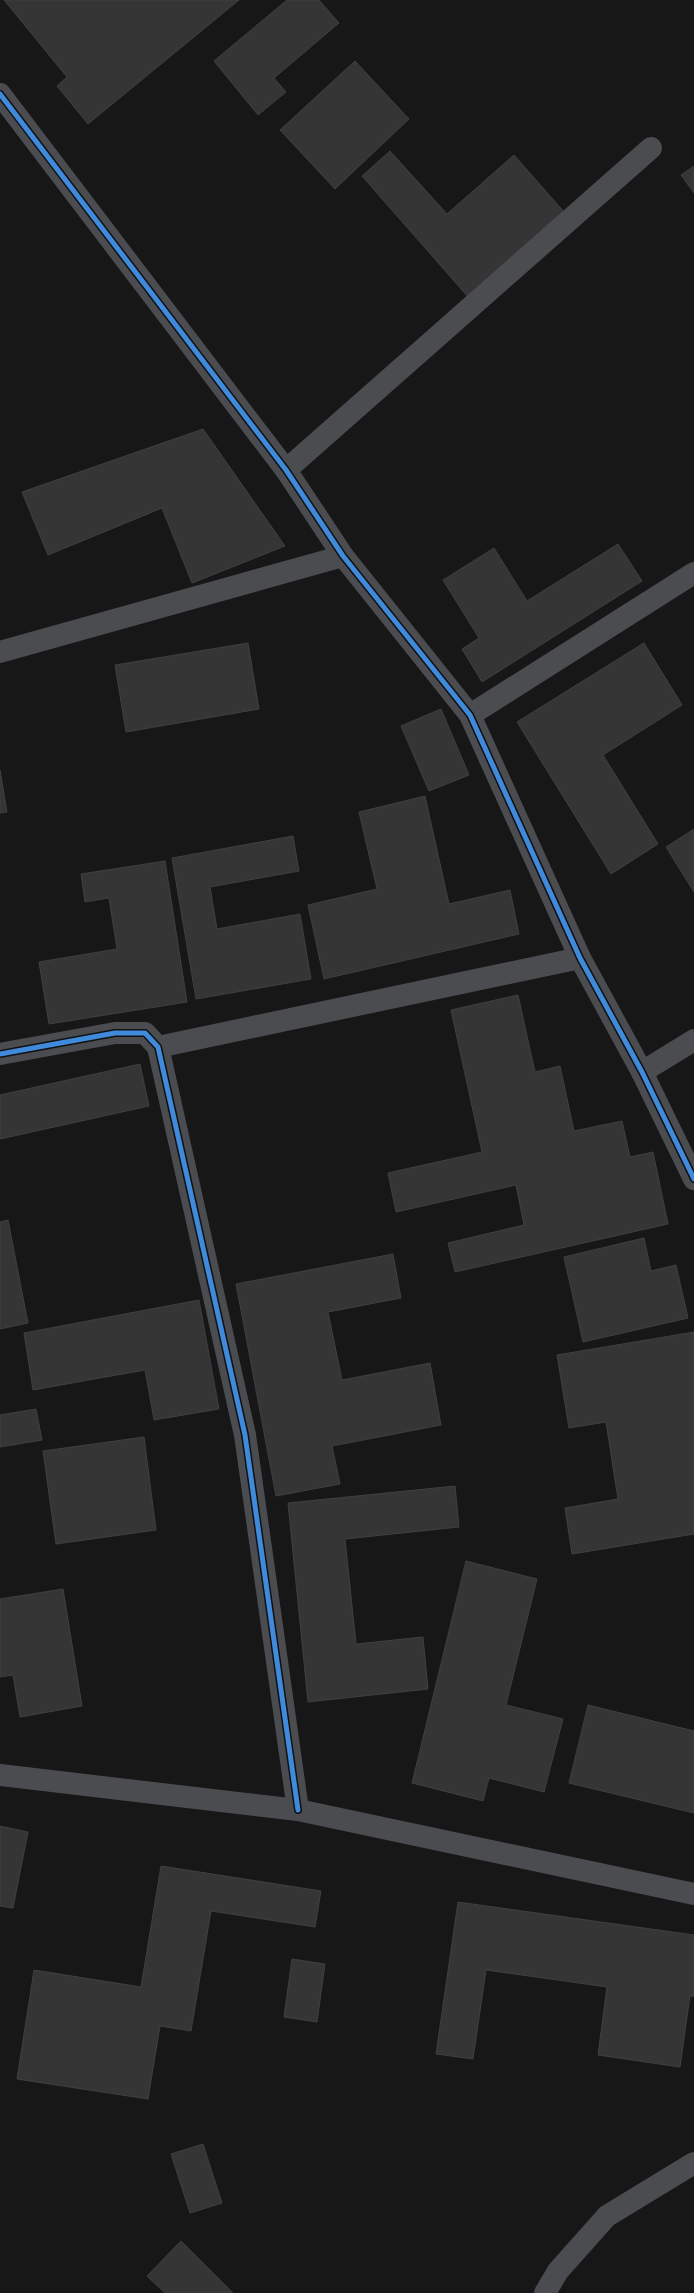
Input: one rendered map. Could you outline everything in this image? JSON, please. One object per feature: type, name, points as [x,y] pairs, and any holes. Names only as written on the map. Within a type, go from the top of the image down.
[{"type":"street","points":[[0,94],[286,470],[343,556],[470,715],[580,958],[642,1072],[694,1179]]},
{"type":"street","points":[[286,470],[651,148]]},
{"type":"street","points":[[0,652],[343,556]]},
{"type":"street","points":[[470,715],[694,573]]},
{"type":"street","points":[[158,1047],[580,958]]},
{"type":"street","points":[[0,1054],[115,1033],[145,1033],[158,1047],[245,1435],[298,1810]]},
{"type":"street","points":[[642,1072],[694,1040]]},
{"type":"street","points":[[0,1775],[298,1810],[694,1894]]},
{"type":"street","points":[[545,2293],[558,2271],[608,2216],[694,2163]]},
{"type":"building","points":[[4,0],[239,0],[88,124],[57,86],[67,77]]},
{"type":"building","points":[[287,0],[319,0],[339,23],[274,78],[286,92],[258,115],[214,61]]},
{"type":"building","points":[[355,61],[409,119],[335,189],[280,130]]},
{"type":"building","points":[[390,151],[447,214],[514,155],[565,213],[469,298],[362,176]]},
{"type":"building","points":[[694,166],[694,193],[681,175]]},
{"type":"building","points":[[203,429],[285,546],[192,583],[162,508],[48,555],[22,492]]},
{"type":"building","points":[[618,544],[642,581],[482,682],[462,649],[479,638],[443,580],[494,548],[527,601]]},
{"type":"building","points":[[248,643],[259,709],[126,732],[115,665]]},
{"type":"building","points":[[644,643],[682,705],[603,755],[658,844],[611,874],[517,722]]},
{"type":"building","points":[[441,709],[469,775],[429,791],[401,726]]},
{"type":"building","points":[[0,770],[7,812],[0,813]]},
{"type":"building","points":[[425,796],[449,904],[510,890],[519,934],[324,979],[308,905],[377,889],[359,812]]},
{"type":"building","points":[[694,829],[694,892],[666,847]]},
{"type":"building","points":[[293,836],[299,871],[210,887],[217,929],[300,914],[311,979],[196,999],[172,858]]},
{"type":"building","points":[[165,861],[187,1002],[49,1024],[39,962],[117,949],[109,898],[85,902],[81,874]]},
{"type":"building","points":[[518,995],[535,1072],[560,1066],[574,1131],[622,1121],[630,1157],[653,1152],[668,1224],[455,1272],[448,1243],[524,1225],[516,1185],[396,1212],[388,1173],[482,1152],[451,1010]]},
{"type":"building","points":[[140,1064],[149,1106],[0,1139],[0,1095]]},
{"type":"building","points":[[8,1220],[28,1323],[0,1329],[0,1222]]},
{"type":"building","points":[[644,1238],[651,1271],[676,1265],[688,1318],[583,1342],[564,1257]]},
{"type":"building","points":[[393,1254],[401,1298],[328,1312],[342,1380],[430,1363],[441,1425],[332,1446],[340,1484],[276,1496],[236,1284]]},
{"type":"building","points":[[199,1300],[219,1409],[154,1420],[145,1370],[33,1390],[24,1333]]},
{"type":"building","points":[[694,1332],[694,1534],[572,1554],[565,1508],[618,1499],[606,1422],[569,1428],[557,1355]]},
{"type":"building","points":[[36,1409],[42,1440],[0,1447],[0,1415]]},
{"type":"building","points":[[144,1437],[156,1530],[56,1544],[43,1451]]},
{"type":"building","points":[[455,1486],[459,1527],[345,1539],[356,1644],[423,1637],[428,1689],[308,1702],[288,1503]]},
{"type":"building","points":[[466,1561],[537,1579],[506,1705],[563,1719],[544,1792],[489,1778],[483,1801],[412,1783]]},
{"type":"building","points":[[63,1589],[82,1706],[20,1717],[13,1675],[0,1677],[0,1599]]},
{"type":"building","points":[[588,1705],[694,1731],[694,1813],[569,1783]]},
{"type":"building","points":[[0,1826],[28,1832],[13,1908],[0,1906]]},
{"type":"building","points":[[161,1866],[321,1891],[315,1927],[211,1911],[191,2031],[160,2026],[148,2099],[17,2079],[34,1970],[141,1987]]},
{"type":"building","points":[[458,1902],[694,1935],[694,1996],[690,1996],[680,2067],[598,2055],[607,1987],[486,1970],[473,2059],[436,2054]]},
{"type":"building","points":[[292,1959],[325,1964],[317,2022],[284,2017]]},
{"type":"building","points":[[203,2144],[222,2203],[190,2213],[171,2154]]},
{"type":"building","points":[[181,2241],[233,2293],[165,2293],[147,2276]]},
{"type":"cycle path","points":[[0,94],[286,470],[343,556],[470,715],[580,958],[642,1072],[694,1179]]},
{"type":"cycle path","points":[[0,1054],[115,1033],[145,1033],[158,1047],[245,1435],[298,1810]]}]
